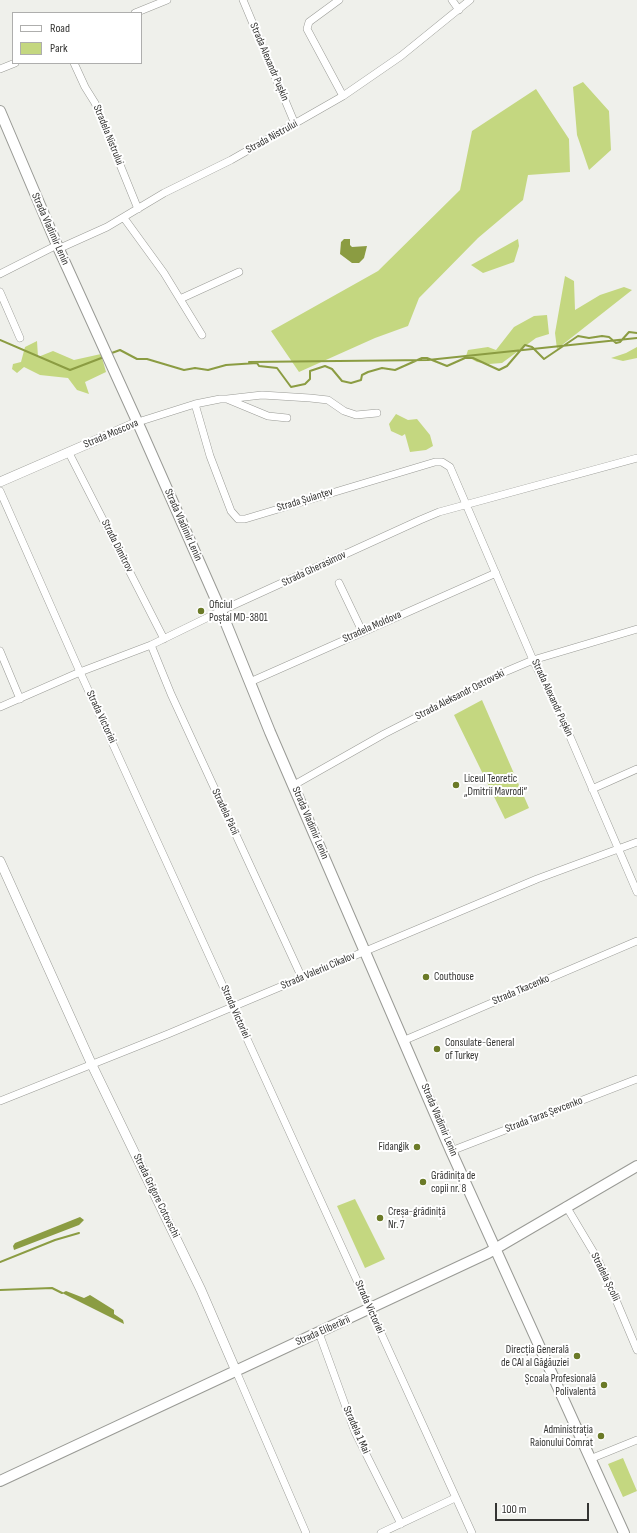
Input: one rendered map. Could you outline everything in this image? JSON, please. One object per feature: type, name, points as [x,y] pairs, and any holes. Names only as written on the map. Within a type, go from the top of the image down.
[{"type":"main road","name":"Strada Vladimir Lenin","points":[[0,111],[58,247],[138,422],[221,611],[364,951],[405,1040],[451,1151],[624,1533]]},
{"type":"main road","name":"Strada Eliberării","points":[[0,1481],[370,1310],[495,1250],[566,1206],[637,1166]]},
{"type":"street","points":[[137,12],[167,0]]},
{"type":"street","name":"Strada Alexandr Pușkin","points":[[243,0],[295,124]]},
{"type":"street","points":[[339,0],[309,22],[307,28],[343,96]]},
{"type":"street","points":[[452,0],[459,10]]},
{"type":"street","name":"Strada Nistrului","points":[[0,274],[124,218],[164,194],[231,160],[295,124],[343,96],[401,56],[470,0]]},
{"type":"street","points":[[0,69],[12,64]]},
{"type":"street","name":"Stradela Nistrului","points":[[75,64],[98,108],[138,209]]},
{"type":"street","points":[[124,218],[156,261],[202,335]]},
{"type":"street","points":[[180,299],[239,272]]},
{"type":"street","points":[[0,292],[20,338]]},
{"type":"street","name":"Strada Moscova","points":[[0,482],[138,422],[195,404],[215,400],[262,395],[310,398],[328,400],[344,411],[356,415],[377,414]]},
{"type":"street","points":[[227,399],[260,413],[287,418]]},
{"type":"street","name":"Strada Șuianțev","points":[[195,404],[210,456],[231,511],[238,519],[245,519],[405,470],[442,462],[450,467],[466,505]]},
{"type":"street","name":"Strada Dimitrov","points":[[69,453],[164,639]]},
{"type":"street","name":"Strada Gherasimov","points":[[0,707],[80,672],[151,645],[400,528],[440,512],[637,458]]},
{"type":"street","name":"Strada Victoriei","points":[[0,491],[80,672],[472,1533]]},
{"type":"street","name":"Strada Alexandr Pușkin","points":[[466,505],[533,660],[562,718],[637,892]]},
{"type":"street","name":"Stradela Moldova","points":[[250,682],[362,631],[496,573]]},
{"type":"street","points":[[339,584],[362,631]]},
{"type":"street","name":"Strada Aleksandr Ostrovski","points":[[294,785],[445,702],[507,670],[533,660],[637,629]]},
{"type":"street","name":"Stradela Păcii","points":[[151,645],[171,694],[302,978]]},
{"type":"street","points":[[0,652],[20,699]]},
{"type":"street","points":[[592,789],[637,769]]},
{"type":"street","name":"Strada Valeriu Cikalov","points":[[0,1101],[233,1007],[537,879],[637,842]]},
{"type":"street","name":"Strada Grigore Cotovschi","points":[[0,861],[92,1064],[201,1290],[306,1533]]},
{"type":"street","name":"Strada Tkacenko","points":[[405,1040],[637,942]]},
{"type":"street","name":"Strada Taras Șevcenko","points":[[451,1151],[637,1079]]},
{"type":"street","name":"Stradela Școlii","points":[[566,1206],[597,1258],[614,1293],[637,1350]]},
{"type":"street","name":"Stradela 1 Mai","points":[[320,1333],[355,1432],[401,1524]]},
{"type":"street","points":[[590,1459],[637,1440]]},
{"type":"street","points":[[382,1533],[455,1498]]},
{"type":"green space","points":[[583,82],[609,111],[611,150],[589,170],[577,135],[573,87]]},
{"type":"green space","points":[[536,89],[569,139],[570,172],[528,175],[523,200],[478,238],[419,298],[408,326],[375,338],[299,372],[271,331],[378,271],[460,190],[472,131]]},
{"type":"green space","points":[[518,239],[519,246],[514,262],[483,273],[471,265]]},
{"type":"green space","points":[[565,276],[574,281],[575,310],[600,295],[624,287],[632,290],[557,349],[555,333]]},
{"type":"green space","points":[[547,315],[549,334],[536,338],[502,363],[489,364],[477,362],[466,356],[468,350],[488,347],[496,350],[514,327],[534,316]]},
{"type":"green space","points":[[37,341],[38,357],[53,351],[74,360],[101,354],[106,372],[85,382],[89,394],[77,390],[68,378],[40,375],[24,367],[17,373],[12,369],[13,364],[21,362],[25,347]]},
{"type":"green space","points":[[637,347],[637,358],[623,361],[611,358],[626,353]]},
{"type":"green space","points":[[396,414],[408,420],[417,419],[430,435],[433,446],[426,450],[410,452],[405,434],[402,436],[391,431],[389,424]]},
{"type":"green space","points":[[482,700],[529,808],[505,819],[454,715]]},
{"type":"green space","points":[[355,1199],[385,1259],[365,1268],[337,1206]]},
{"type":"green space","points":[[623,1458],[637,1491],[623,1497],[608,1464]]},
{"type":"shaded area","points":[[344,239],[350,239],[350,245],[352,247],[367,246],[364,258],[359,263],[352,263],[340,254],[341,242]]},
{"type":"shaded area","points":[[80,1217],[84,1220],[79,1225],[14,1250],[13,1246],[15,1243]]},
{"type":"shaded area","points":[[66,1291],[84,1298],[90,1295],[114,1310],[114,1314],[123,1320],[124,1324],[62,1293]]},
{"type":"waterway","points":[[109,354],[120,350],[137,359],[147,359],[184,370],[195,368],[208,370],[226,365],[257,363],[259,366],[277,368],[291,387],[305,384],[310,379],[310,371],[325,366],[332,369],[342,381],[351,383],[361,380],[362,375],[368,372],[382,368],[395,370],[422,358],[427,358],[447,366],[465,358],[473,358],[499,370],[507,366],[525,345],[532,347],[544,359],[578,336],[589,338],[602,336],[609,337],[616,343],[620,342],[629,332],[637,333]]},
{"type":"waterway","points":[[249,362],[428,360],[637,338]]},
{"type":"waterway","points":[[0,340],[70,370],[104,357]]},
{"type":"waterway","points":[[0,1262],[55,1240],[79,1233]]},
{"type":"waterway","points":[[0,1290],[52,1288],[62,1293]]},
{"type":"place","name":"Oficiul Poștal MD-3801","points":[[201,611]]},
{"type":"place","name":"Liceul Teoretic „Dmitrii Mavrodi“","points":[[456,785]]},
{"type":"place","name":"Couthouse","points":[[426,977]]},
{"type":"place","name":"Consulate-General of Turkey","points":[[437,1049]]},
{"type":"place","name":"Fidangik","points":[[417,1147]]},
{"type":"place","name":"Grădinița de copii nr. 8","points":[[423,1182]]},
{"type":"place","name":"Creșa-grădiniță Nr. 7","points":[[380,1218]]},
{"type":"place","name":"Direcția Generală de CAI al Găgăuziei","points":[[577,1356]]},
{"type":"place","name":"Școala Profesională Polivalentă","points":[[604,1385]]},
{"type":"place","name":"Administrația Raionului Comrat","points":[[601,1436]]}]
